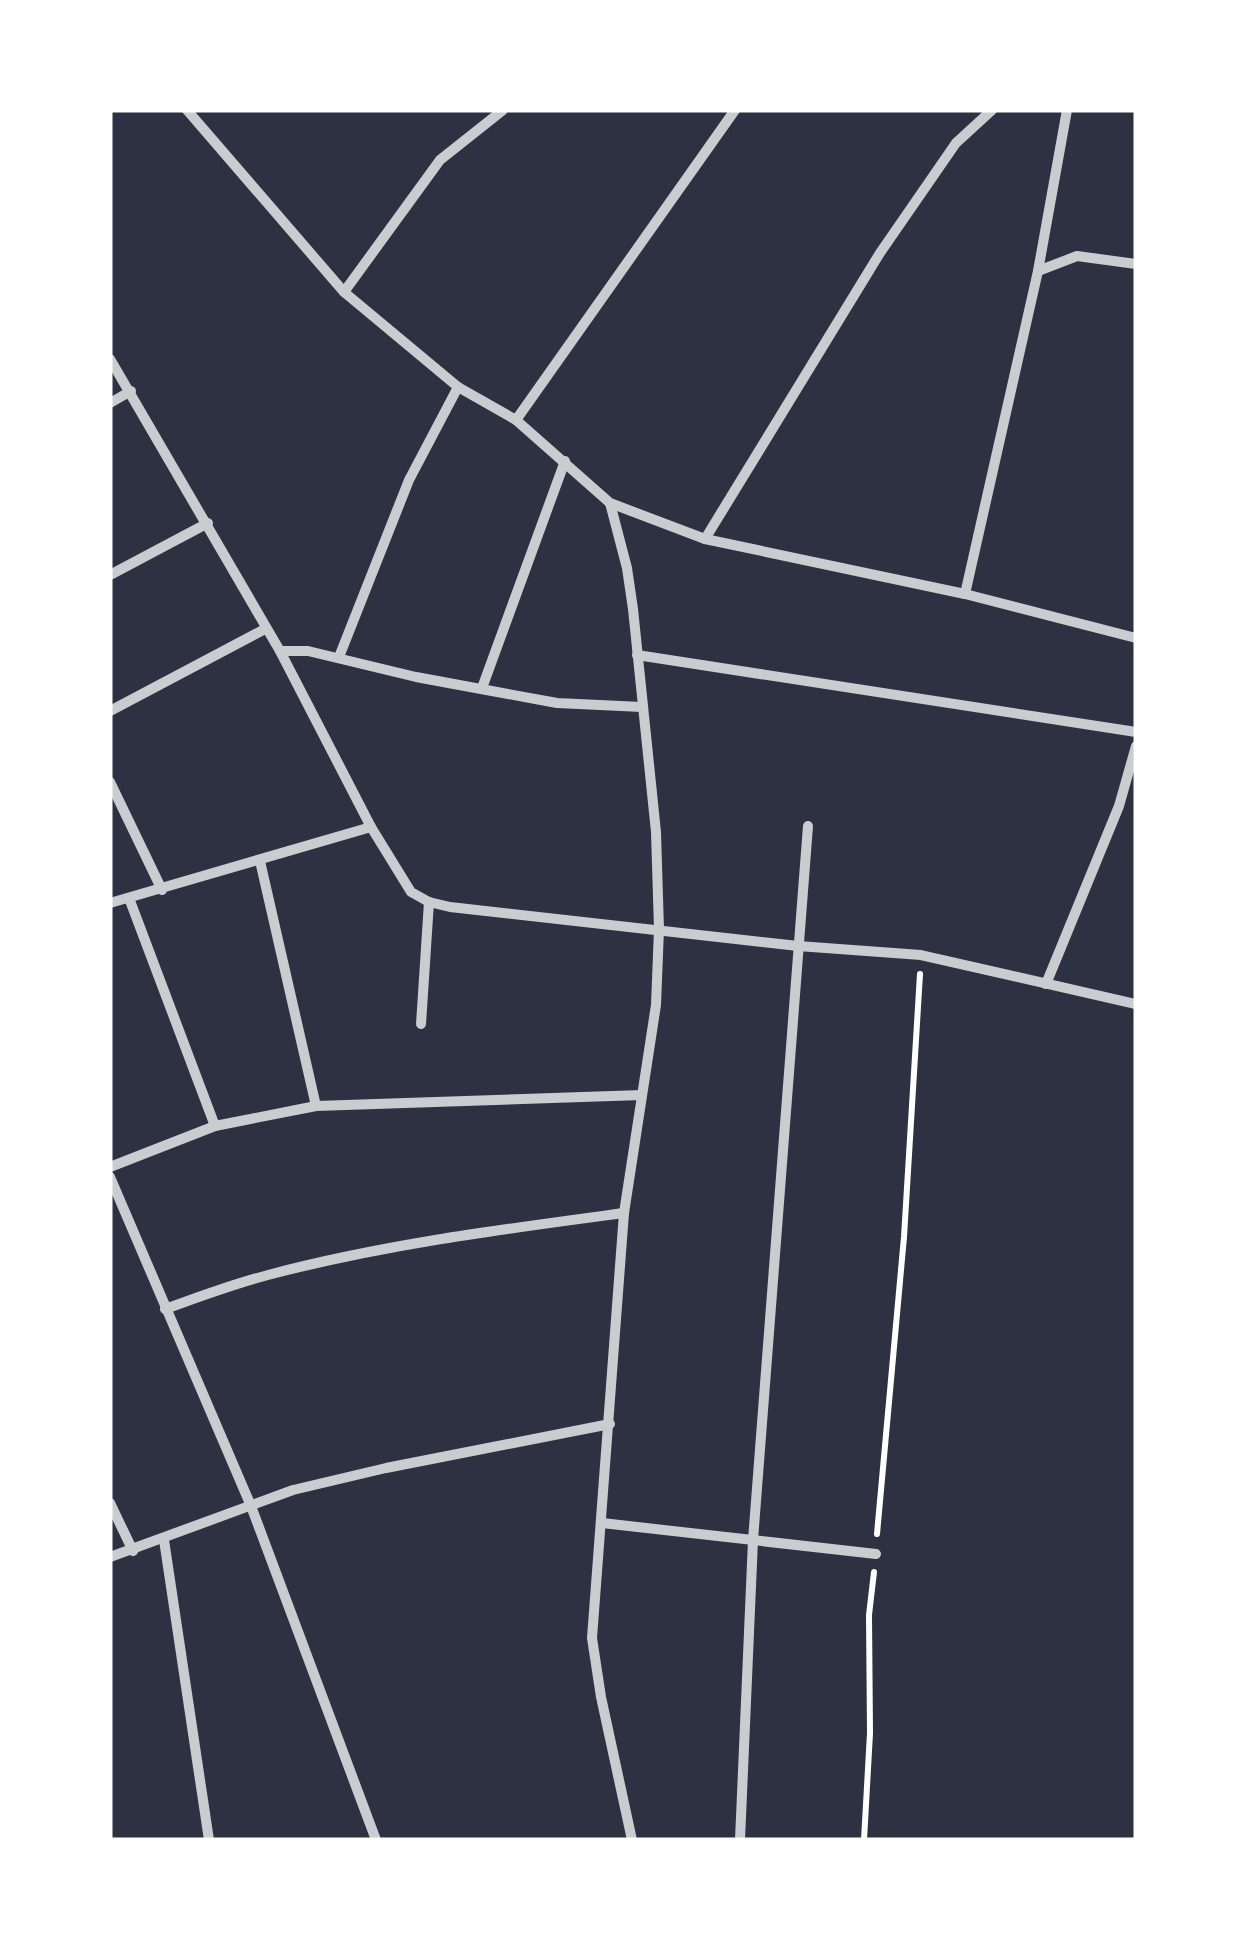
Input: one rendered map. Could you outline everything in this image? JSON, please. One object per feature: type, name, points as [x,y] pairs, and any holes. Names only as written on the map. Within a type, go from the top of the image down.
[{"type":"street","points":[[187,110],[344,292],[458,387],[516,420],[610,504],[705,539],[965,594],[1136,638]]},
{"type":"street","points":[[344,292],[440,160],[503,110]]},
{"type":"street","points":[[516,420],[736,110]]},
{"type":"street","points":[[705,539],[880,253],[956,144],[992,110]]},
{"type":"street","points":[[965,594],[1038,270],[1067,110]]},
{"type":"street","points":[[1038,270],[1077,256],[1136,264]]},
{"type":"street","points":[[110,359],[208,522],[280,651],[370,828],[411,892],[429,902],[798,946],[922,955],[1136,1004]]},
{"type":"street","points":[[339,657],[409,480],[458,387]]},
{"type":"street","points":[[110,403],[130,391]]},
{"type":"street","points":[[482,688],[565,461]]},
{"type":"street","points":[[610,504],[626,568],[637,655],[656,832],[659,930],[656,1005],[624,1213],[592,1638],[632,1840]]},
{"type":"street","points":[[110,575],[208,522]]},
{"type":"street","points":[[110,711],[265,630]]},
{"type":"street","points":[[280,651],[308,651],[416,678],[557,703],[642,707]]},
{"type":"street","points":[[637,655],[1136,732]]},
{"type":"street","points":[[1046,984],[1119,806],[1136,746]]},
{"type":"street","points":[[110,782],[162,890]]},
{"type":"street","points":[[740,1840],[753,1540],[808,826]]},
{"type":"street","points":[[110,903],[370,828]]},
{"type":"street","points":[[260,861],[316,1106]]},
{"type":"street","points":[[129,898],[215,1126]]},
{"type":"street","points":[[421,1024],[429,902]]},
{"type":"street","points":[[110,1167],[215,1126],[316,1106],[642,1094]]},
{"type":"street","points":[[110,1177],[251,1506],[376,1840]]},
{"type":"street","points":[[165,1308],[265,1276],[362,1254],[473,1233],[624,1213]]},
{"type":"street","points":[[110,1557],[293,1490],[610,1424]]},
{"type":"street","points":[[110,1503],[133,1550]]},
{"type":"street","points":[[602,1523],[876,1554]]},
{"type":"street","points":[[164,1540],[209,1840]]},
{"type":"path","points":[[864,1840],[870,1733],[868,1615],[904,1237],[922,955]]}]
